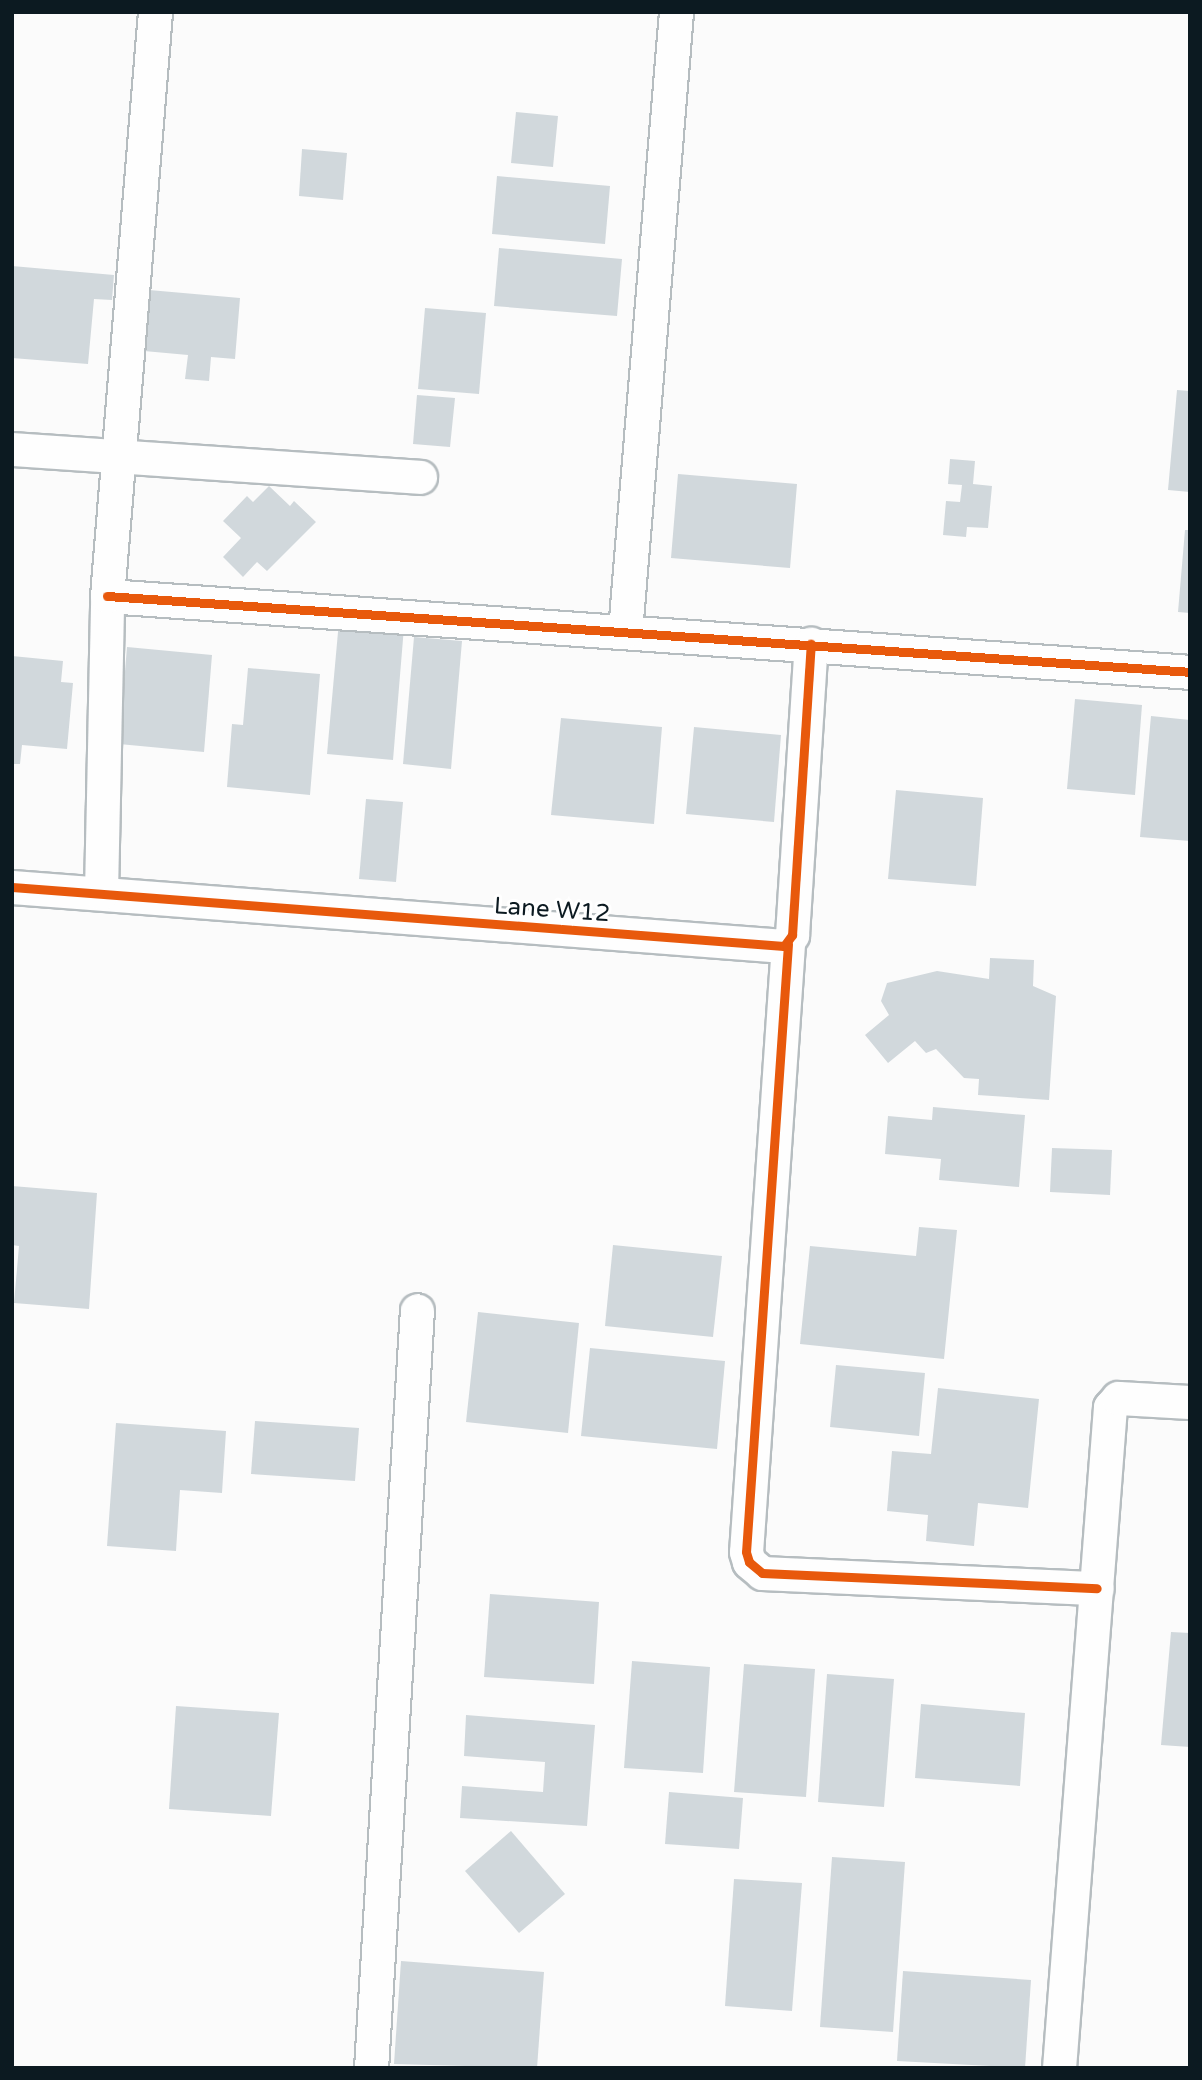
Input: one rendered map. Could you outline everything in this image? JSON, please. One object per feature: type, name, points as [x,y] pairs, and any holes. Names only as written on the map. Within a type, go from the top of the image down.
[{"type":"street","points":[[101,893],[107,596],[155,12]]},
{"type":"street","points":[[625,631],[676,12]]},
{"type":"street","points":[[12,450],[420,477]]},
{"type":"street","points":[[107,596],[1190,672]]},
{"type":"street","points":[[811,644],[746,1552],[749,1562],[762,1573],[1097,1588]]},
{"type":"street","name":"Lane W12","points":[[12,887],[788,944]]},
{"type":"street","points":[[371,2068],[417,1310]]},
{"type":"street","points":[[1059,2068],[1113,1401],[1123,1398],[1190,1402]]},
{"type":"building","points":[[516,112],[558,116],[553,167],[511,163]]},
{"type":"building","points":[[302,149],[347,153],[343,200],[299,196]]},
{"type":"building","points":[[497,176],[610,186],[605,244],[492,234]]},
{"type":"building","points":[[499,248],[622,259],[617,316],[494,306]]},
{"type":"building","points":[[12,266],[114,275],[112,300],[94,299],[88,364],[12,358]]},
{"type":"building","points":[[149,290],[240,298],[235,359],[211,357],[209,381],[185,379],[188,355],[144,351]]},
{"type":"building","points":[[425,308],[486,313],[479,394],[418,389]]},
{"type":"building","points":[[1177,390],[1190,391],[1190,492],[1168,490]]},
{"type":"building","points":[[417,395],[455,398],[450,447],[413,444]]},
{"type":"building","points":[[950,459],[975,461],[973,484],[992,486],[988,528],[967,527],[966,537],[943,535],[946,501],[960,502],[962,485],[948,484]]},
{"type":"building","points":[[678,474],[797,484],[790,568],[671,558]]},
{"type":"building","points":[[269,486],[290,506],[294,501],[316,522],[267,571],[257,562],[243,577],[223,557],[241,538],[223,521],[247,496],[253,502]]},
{"type":"building","points":[[1185,530],[1190,530],[1190,613],[1178,612]]},
{"type":"building","points":[[339,621],[404,627],[393,760],[327,754]]},
{"type":"building","points":[[414,637],[462,641],[451,769],[403,764]]},
{"type":"building","points":[[127,647],[212,655],[204,752],[119,744]]},
{"type":"building","points":[[12,656],[63,661],[61,682],[73,683],[67,749],[22,745],[20,764],[12,764]]},
{"type":"building","points":[[248,668],[320,674],[310,795],[227,787],[232,724],[243,725]]},
{"type":"building","points":[[1075,699],[1142,705],[1135,795],[1067,789]]},
{"type":"building","points":[[1151,716],[1190,720],[1190,841],[1140,837]]},
{"type":"building","points":[[561,718],[662,727],[654,824],[551,815]]},
{"type":"building","points":[[694,727],[781,735],[774,822],[686,814]]},
{"type":"building","points":[[896,790],[983,798],[976,886],[888,879]]},
{"type":"building","points":[[366,799],[403,802],[396,882],[359,879]]},
{"type":"building","points":[[990,958],[1034,960],[1033,986],[1056,996],[1049,1100],[978,1095],[979,1079],[964,1078],[936,1049],[926,1053],[915,1041],[888,1063],[865,1035],[889,1015],[881,1001],[887,983],[937,971],[989,979]]},
{"type":"building","points":[[933,1107],[1025,1115],[1019,1187],[939,1180],[941,1159],[885,1154],[888,1116],[932,1120]]},
{"type":"building","points":[[1052,1148],[1112,1150],[1110,1195],[1050,1192]]},
{"type":"building","points":[[12,1186],[97,1193],[89,1309],[14,1303],[19,1246],[12,1245]]},
{"type":"building","points":[[919,1227],[957,1230],[944,1359],[800,1344],[810,1246],[916,1256]]},
{"type":"building","points":[[613,1245],[722,1256],[713,1337],[605,1326]]},
{"type":"building","points":[[478,1312],[579,1323],[568,1433],[466,1422]]},
{"type":"building","points":[[590,1348],[725,1361],[717,1449],[581,1436]]},
{"type":"building","points":[[836,1365],[925,1373],[919,1436],[830,1427]]},
{"type":"building","points":[[938,1388],[1039,1399],[1028,1508],[978,1503],[974,1546],[926,1541],[928,1515],[887,1511],[892,1451],[931,1454]]},
{"type":"building","points":[[255,1421],[359,1428],[355,1481],[251,1474]]},
{"type":"building","points":[[116,1423],[226,1431],[222,1493],[180,1490],[176,1551],[107,1546]]},
{"type":"building","points":[[490,1594],[599,1602],[594,1684],[484,1677]]},
{"type":"building","points":[[1171,1632],[1190,1633],[1190,1747],[1161,1745]]},
{"type":"building","points":[[632,1661],[710,1667],[703,1773],[624,1768]]},
{"type":"building","points":[[744,1664],[815,1669],[806,1797],[734,1792]]},
{"type":"building","points":[[827,1674],[894,1679],[884,1807],[818,1802]]},
{"type":"building","points":[[921,1704],[1025,1713],[1020,1786],[915,1778]]},
{"type":"building","points":[[176,1706],[279,1713],[271,1816],[169,1809]]},
{"type":"building","points":[[466,1715],[595,1725],[587,1826],[460,1818],[462,1786],[543,1792],[545,1762],[464,1756]]},
{"type":"building","points":[[669,1792],[743,1798],[739,1849],[665,1844]]},
{"type":"building","points":[[511,1831],[565,1894],[519,1933],[465,1871]]},
{"type":"building","points":[[832,1857],[905,1862],[893,2032],[820,2027]]},
{"type":"building","points":[[734,1879],[802,1883],[792,2011],[725,2006]]},
{"type":"building","points":[[401,1961],[544,1972],[537,2068],[394,2064]]},
{"type":"building","points":[[903,1971],[1031,1980],[1025,2068],[897,2061]]},
{"type":"cycle path","points":[[107,596],[1190,672]]},
{"type":"cycle path","points":[[12,887],[784,946],[792,935],[811,644]]},
{"type":"cycle path","points":[[788,944],[746,1552],[749,1562],[762,1573],[1097,1588]]}]
